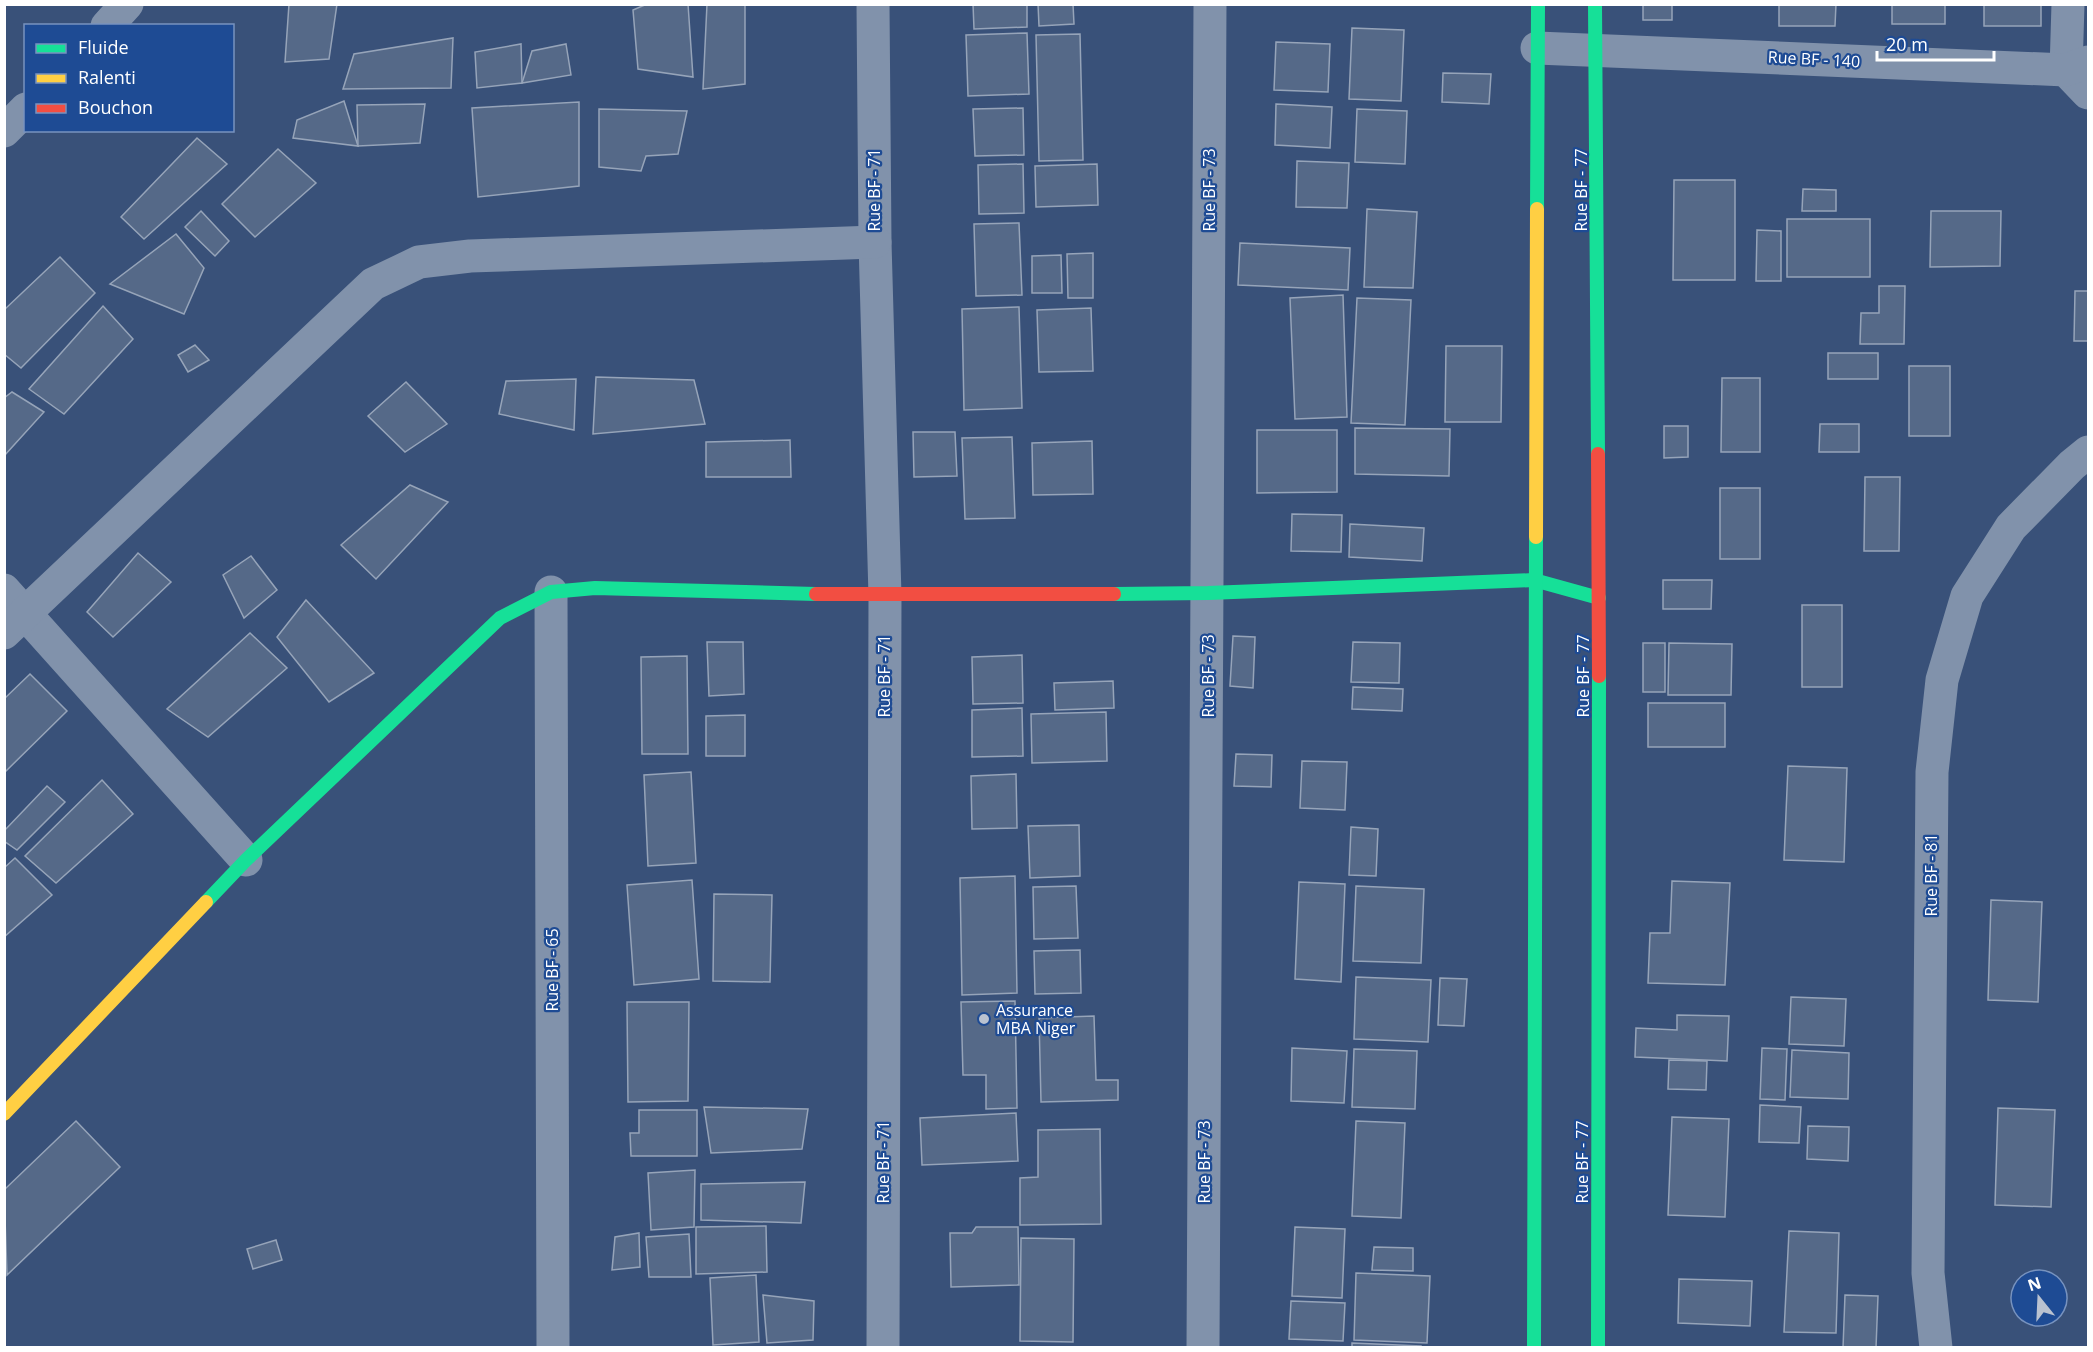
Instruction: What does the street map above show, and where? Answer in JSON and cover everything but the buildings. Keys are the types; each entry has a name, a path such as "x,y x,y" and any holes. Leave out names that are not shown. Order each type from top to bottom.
{"main road":[{"path":"1534,1347 1534,580 1538,4"},
{"name":"Rue BF - 77","path":"1595,4 1599,598 1598,1347"},
{"path":"4,1114 246,860 500,618 551,592 595,588 885,596 1208,593 1534,580 1599,598"}],"street":[{"path":"109,24 127,4"},
{"name":"Rue BF - 71","path":"873,4 875,243 885,596 883,1347"},
{"name":"Rue BF - 73","path":"1203,1347 1210,4"},
{"path":"2068,4 2081,75"},
{"name":"Rue BF - 140","path":"1538,48 1596,49 2081,75"},
{"path":"4,131 24,111"},
{"path":"246,860 12,612 373,284 419,262 470,256 875,243"},
{"name":"Rue BF - 81","path":"1936,1347 1928,1273 1932,772 1942,680 1967,596 2011,527 2072,465 2088,452"},
{"name":"Rue BF - 65","path":"551,592 553,1347"}],"traffic: fast":[{"path":"1537,209 1538,4"},
{"path":"1595,4 1598,454"},
{"path":"1534,1348 1536,537"},
{"path":"1114,594 1208,593 1534,580 1599,598"},
{"path":"206,902 246,860 500,618 551,592 595,588 816,594"},
{"path":"1598,1348 1599,676"}],"traffic: slow":[{"path":"1536,537 1537,209"},
{"path":"4,1114 206,902"}],"traffic: jam":[{"path":"1598,454 1599,676"},
{"path":"816,594 1114,594"}],"place":[{"name":"Assurance MBA Niger","path":"984,1019"}]}
